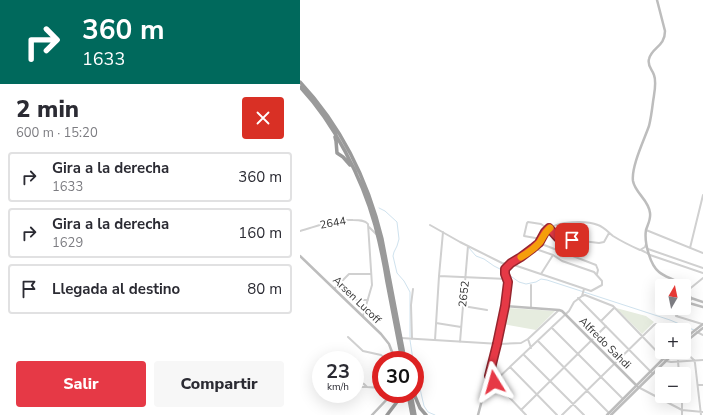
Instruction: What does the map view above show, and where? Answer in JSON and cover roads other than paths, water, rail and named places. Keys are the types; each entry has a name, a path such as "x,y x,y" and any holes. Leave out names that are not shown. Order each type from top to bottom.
{"highway":[{"path":"300,82 321,107 336,129 348,149 364,182 382,239 403,351"},
{"path":"300,87 313,102 332,129 355,171 366,199 378,235 400,351"},
{"path":"332,129 336,141 337,153 343,157 355,171"},
{"path":"387,415 396,403"},
{"path":"410,403 412,415"},
{"path":"413,403 415,415"},
{"path":"418,403 426,415"}],"street":[{"path":"657,0 665,36 663,42 648,59 648,64 655,75 653,98 649,125 635,165 633,178 636,187 650,210 650,218 646,230 646,244 650,255 656,270 673,279"},
{"path":"690,248 703,195"},
{"name":"2644","path":"300,231 339,220 362,220 369,226"},
{"path":"478,415 497,344 505,306 508,282 505,269 509,264 539,243 549,229 570,221 598,225 623,242 650,255 703,273"},
{"path":"541,239 524,236 528,222 541,224 549,229 577,258"},
{"path":"430,225 468,246 502,262 591,291 602,285 602,281 594,272 562,261 553,255 533,248"},
{"path":"369,226 378,235"},
{"path":"363,316 372,285 369,226"},
{"path":"646,230 703,253"},
{"path":"435,340 443,232"},
{"path":"558,238 599,243 604,242 609,233"},
{"path":"539,243 596,265 598,270 596,274"},
{"path":"640,250 645,247 646,244"},
{"name":"2652","path":"460,342 468,246"},
{"path":"648,249 703,268"},
{"path":"541,274 553,255"},
{"name":"Arsen Lucoff","path":"300,256 381,334 392,351"},
{"path":"334,289 349,274 372,274"},
{"path":"439,276 507,279"},
{"path":"691,288 703,278"},
{"path":"338,284 356,300 368,300"},
{"path":"530,308 531,285"},
{"path":"412,339 411,305 413,289"},
{"path":"582,296 584,289"},
{"path":"494,382 552,328 569,311 574,302 582,296 610,304 665,360 671,362 703,360"},
{"path":"578,298 651,373"},
{"path":"691,298 702,302"},
{"path":"691,304 703,307"},
{"path":"463,306 487,310"},
{"path":"505,306 560,311"},
{"path":"601,321 614,308"},
{"path":"401,338 497,344 521,343 528,339 560,311"},
{"name":"Alfredo Sahdi","path":"560,311 566,314 638,387"},
{"path":"677,315 676,316 703,324"},
{"path":"436,323 461,327"},
{"path":"691,333 703,324"},
{"path":"562,415 655,325"},
{"path":"521,410 606,326"},
{"path":"552,328 623,399"},
{"path":"691,337 703,328"},
{"path":"697,332 703,335"},
{"path":"348,337 363,351 372,353"},
{"path":"528,339 531,348"},
{"path":"538,341 609,414"},
{"path":"524,355 584,415"},
{"path":"691,357 695,363 702,412 701,415"},
{"path":"609,414 665,360"},
{"path":"678,361 678,367"},
{"path":"510,367 557,415"},
{"path":"489,376 526,415"},
{"path":"364,384 367,387"},
{"path":"698,385 703,385"},
{"path":"364,387 372,387"},
{"path":"609,414 623,399 638,387"},
{"path":"638,387 682,410 702,412"},
{"path":"373,415 383,403"},
{"path":"682,403 682,415"}],"waterway":[{"path":"379,208 385,211 397,222 399,239 393,256 397,273 404,281 410,292 410,337"},
{"path":"469,248 476,256 484,259 519,282 526,284 536,282 541,279 547,280 670,320 694,330"},
{"path":"410,340 412,351"},
{"path":"423,403 428,412 435,415"}]}
